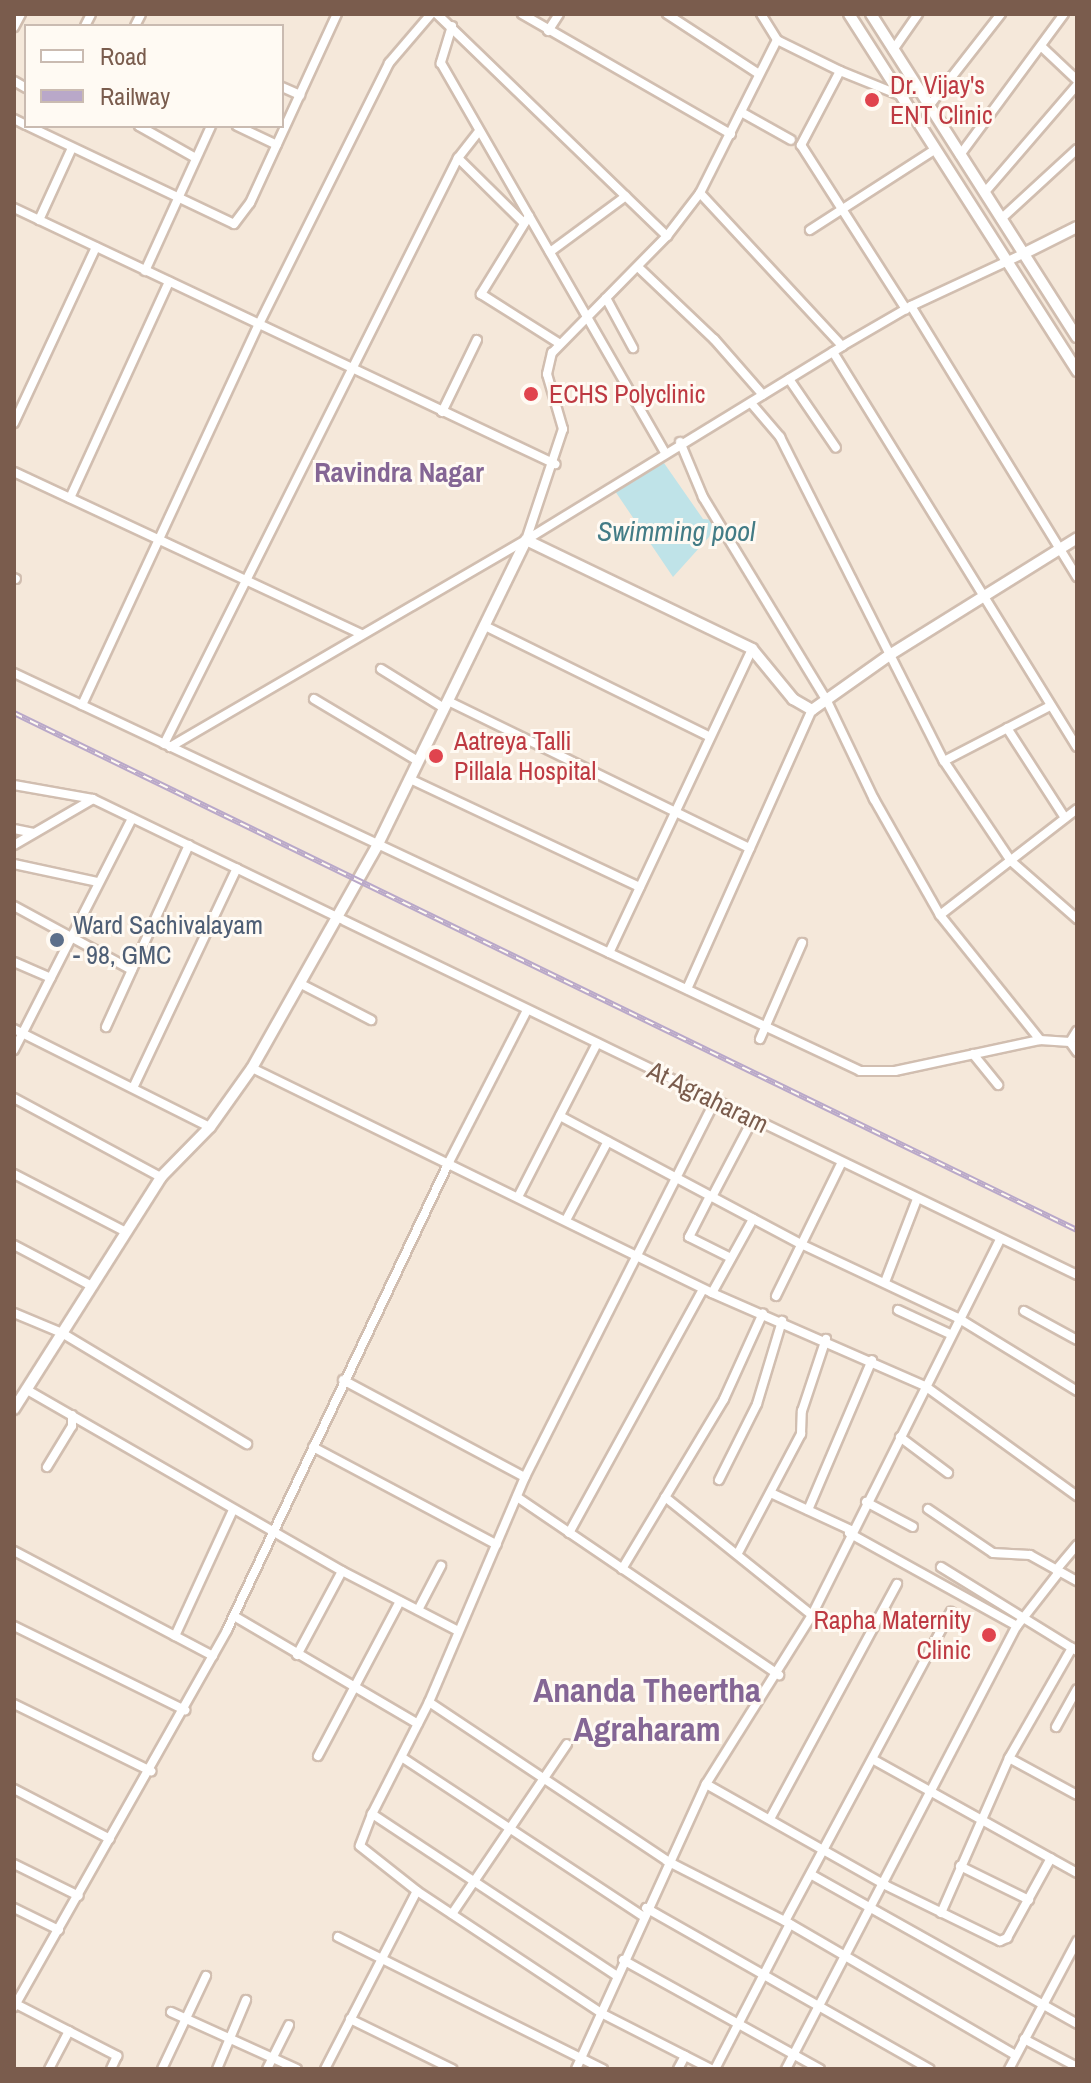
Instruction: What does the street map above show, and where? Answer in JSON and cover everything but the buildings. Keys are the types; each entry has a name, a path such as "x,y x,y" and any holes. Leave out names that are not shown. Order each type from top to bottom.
{"street":[{"path":"14,27 21,14"},
{"path":"31,128 223,222 239,222 337,14"},
{"path":"82,705 162,540 259,324 389,63 434,14 452,26 667,236"},
{"path":"522,14 731,134"},
{"path":"548,31 559,14"},
{"path":"667,14 759,74"},
{"path":"761,14 777,40 840,71 902,96 918,89"},
{"path":"849,14 1077,371"},
{"path":"871,14 1077,337"},
{"path":"893,50 918,14"},
{"path":"929,106 1001,14"},
{"path":"960,155 1043,48 1064,14"},
{"path":"452,26 441,63 526,220 550,252 664,451"},
{"path":"14,1409 29,1391 90,1285 161,1177 210,1127 252,1068 339,917 487,627 526,540 555,464 563,429 547,374 560,344 667,236 700,193 777,40"},
{"path":"985,192 1077,82 1043,48"},
{"path":"840,71 801,145 909,308 1077,577"},
{"path":"284,88 300,95"},
{"path":"741,112 791,140"},
{"path":"143,128 194,157"},
{"path":"145,271 194,157 210,128"},
{"path":"241,128 277,145"},
{"path":"167,745 242,580 458,158 478,132"},
{"path":"39,220 72,148"},
{"path":"1001,219 1077,149"},
{"path":"810,230 934,150"},
{"path":"458,158 526,220"},
{"path":"700,193 842,346"},
{"path":"550,252 626,196"},
{"path":"15,210 555,464"},
{"path":"526,220 481,294 560,344"},
{"path":"167,745 526,540 664,451 751,403 842,346 909,308 1076,228"},
{"path":"14,423 96,247"},
{"path":"638,267 714,339 763,395"},
{"path":"70,498 169,282"},
{"path":"606,298 633,348"},
{"path":"442,412 477,340"},
{"path":"833,352 981,597 1077,747"},
{"path":"789,379 836,448"},
{"path":"751,403 780,437 944,761 1011,861 1077,919"},
{"path":"680,442 703,497 827,701 874,799 940,915 1040,1040"},
{"path":"14,472 362,634"},
{"path":"687,989 812,710 891,654 1077,538"},
{"path":"526,540 752,649 793,699 812,710"},
{"path":"487,627 709,736"},
{"path":"609,953 674,809 752,649"},
{"path":"381,669 446,704 674,809 750,848"},
{"path":"14,673 377,846 873,1074 1040,1040 1070,1042"},
{"path":"314,699 418,761"},
{"path":"944,761 1050,706"},
{"path":"1007,728 1065,818"},
{"path":"410,779 640,887"},
{"name":"At Agraharam","path":"14,785 93,799 1077,1275"},
{"path":"14,845 93,799"},
{"path":"940,915 1077,809"},
{"path":"14,1050 18,1031 72,939 97,882 132,818"},
{"path":"14,829 34,833"},
{"path":"106,1027 189,845"},
{"path":"14,864 97,882"},
{"path":"133,1088 237,868"},
{"path":"14,906 132,970"},
{"path":"760,1039 802,943"},
{"path":"14,962 51,978"},
{"path":"301,984 371,1020"},
{"path":"111,2069 117,2056 15,2006 151,1771 234,1616 276,1533 343,1380 527,1010"},
{"path":"18,1031 210,1127"},
{"path":"1070,1042 1077,1031"},
{"path":"1070,1042 1077,1052"},
{"path":"518,1197 597,1043"},
{"path":"973,1054 998,1085"},
{"path":"252,1068 703,1289 826,1339 925,1386 1077,1496"},
{"path":"14,1098 161,1177"},
{"path":"715,1101 525,1477 429,1702 372,1814 360,1846 416,1893 601,2013 713,2069 951,1612"},
{"path":"560,1116 803,1245 958,1318 1077,1391"},
{"path":"731,1258 689,1237 753,1119"},
{"path":"566,1220 608,1141"},
{"path":"776,1296 842,1162"},
{"path":"14,1174 124,1231"},
{"path":"885,1282 917,1199"},
{"path":"712,1293 753,1219"},
{"path":"576,2069 667,1861 706,1784 779,1675 812,1615 850,1531 1000,1239"},
{"path":"14,1245 90,1285"},
{"path":"569,1533 703,1289"},
{"path":"898,1310 950,1334"},
{"path":"1024,1311 1077,1340"},
{"path":"14,1313 62,1333 247,1444"},
{"path":"622,1569 724,1399 763,1313"},
{"path":"719,1480 753,1414 782,1321"},
{"path":"738,1553 773,1494 801,1434 802,1411 826,1339"},
{"path":"808,1510 872,1360"},
{"path":"343,1380 525,1477"},
{"path":"29,1391 342,1571 458,1631"},
{"path":"47,1467 72,1426 72,1415"},
{"path":"900,1437 948,1473"},
{"path":"313,1447 497,1545"},
{"path":"773,1494 850,1531 1017,1626"},
{"path":"517,1497 779,1675"},
{"path":"665,1497 812,1615"},
{"path":"866,1502 913,1527"},
{"path":"928,1509 993,1553 1030,1555 1077,1581"},
{"path":"175,1636 233,1510"},
{"path":"786,2069 874,1907 1017,1626 1077,1545"},
{"path":"14,1551 213,1656"},
{"path":"418,1610 441,1566"},
{"path":"941,1567 1075,1649 1009,1758 941,1913"},
{"path":"297,1655 342,1571"},
{"path":"771,1817 897,1584"},
{"path":"318,1756 400,1601"},
{"path":"234,1616 418,1724"},
{"path":"14,1626 185,1710"},
{"path":"1056,1727 1077,1689"},
{"path":"429,1702 667,1861 788,1923 1015,2055"},
{"path":"14,1704 151,1771"},
{"path":"452,1914 567,1744"},
{"path":"403,1758 644,1912 764,1975 929,2069"},
{"path":"1009,1758 1077,1795"},
{"path":"874,1760 1077,1873"},
{"path":"706,1784 771,1817 885,1885 1004,1941 1051,1858"},
{"path":"14,1789 110,1839"},
{"path":"372,1814 617,1976"},
{"path":"14,1864 79,1896"},
{"path":"960,1866 1029,1900"},
{"path":"812,1875 874,1907 1077,2024"},
{"path":"325,2069 416,1893"},
{"path":"14,1908 59,1930"},
{"path":"338,1937 603,2069"},
{"path":"1009,2069 1077,1941"},
{"path":"1066,1958 1077,1965"},
{"path":"623,1960 820,2069"},
{"path":"162,2069 206,1976"},
{"path":"217,2069 232,2040 246,2000"},
{"path":"171,2012 297,2069"},
{"path":"350,2019 452,2069"},
{"path":"267,2069 289,2025"},
{"path":"49,2069 69,2031"},
{"path":"1024,2039 1077,2067"},
{"path":"678,2069 685,2056"}],"shaded area":[{"path":"14,14 1077,14 1077,2069 14,2069"}],"water":[{"name":"Swimming pool","path":"664,463 703,519 716,520 709,537 673,577 615,491"}],"railway":[{"path":"14,713 1077,1230"}],"place":[{"name":"Dr. Vijay's ENT Clinic","path":"872,100"},
{"name":"ECHS Polyclinic","path":"531,394"},
{"name":"Aatreya Talli Pillala Hospital","path":"436,756"},
{"name":"Ward Sachivalayam - 98, GMC","path":"57,940"},
{"name":"Rapha Maternity Clinic","path":"989,1635"}],"district":[{"name":"Ravindra Nagar","path":"399,472"},
{"name":"Ananda Theertha Agraharam","path":"647,1710"}]}
